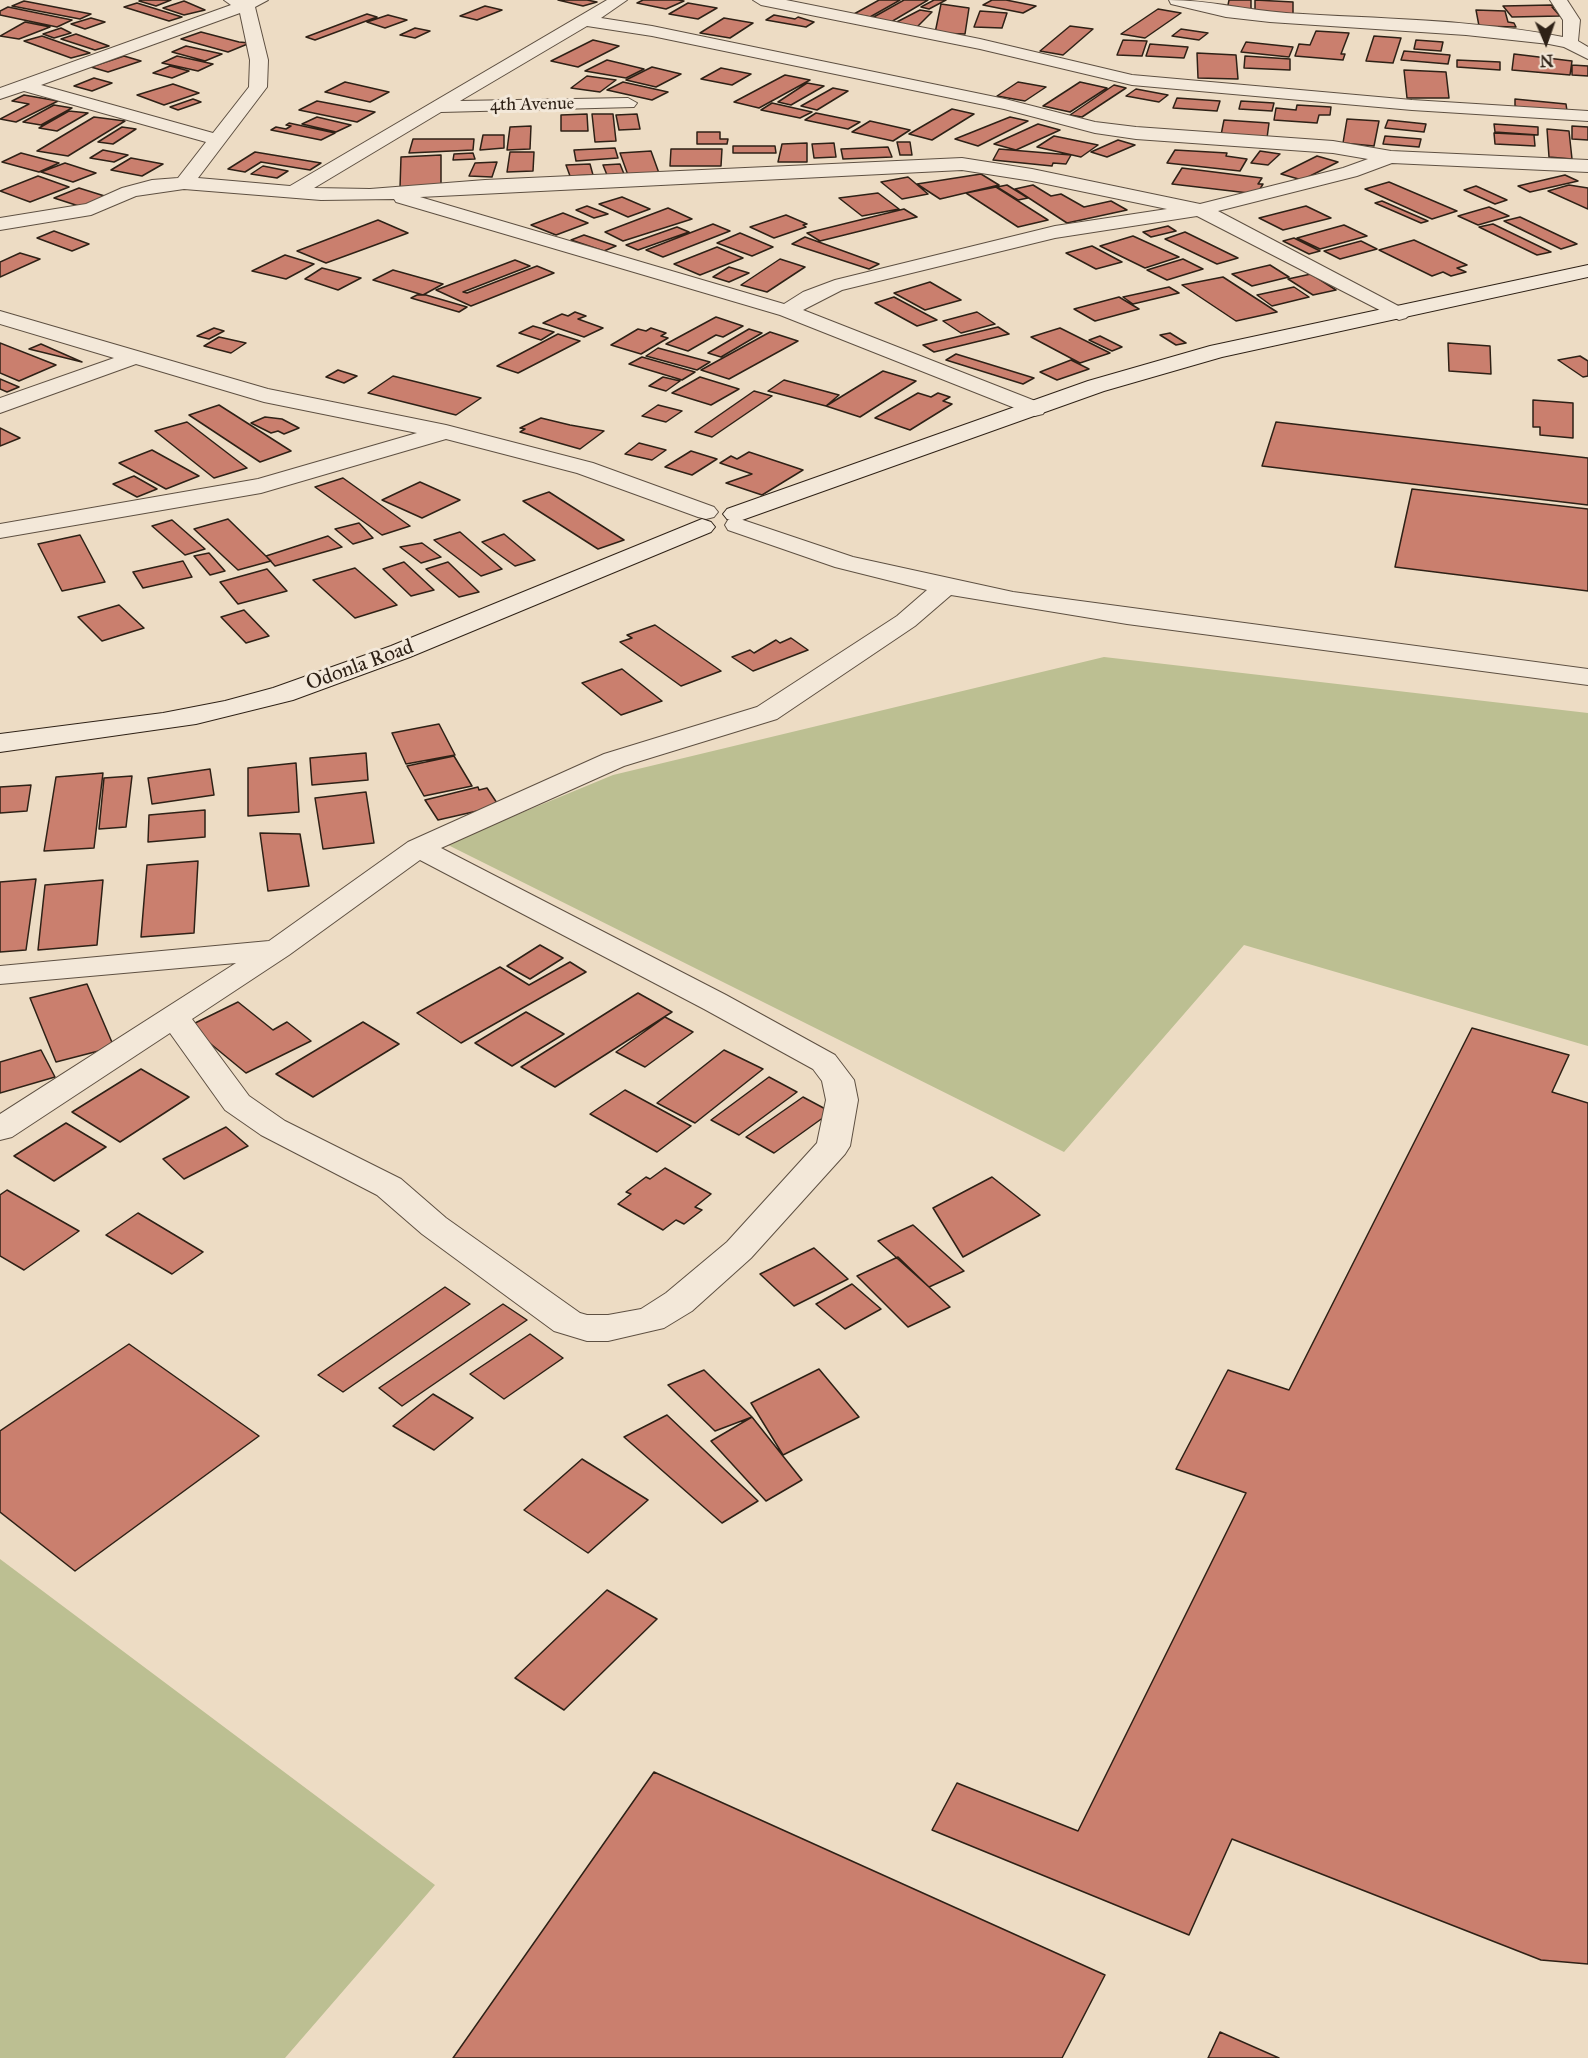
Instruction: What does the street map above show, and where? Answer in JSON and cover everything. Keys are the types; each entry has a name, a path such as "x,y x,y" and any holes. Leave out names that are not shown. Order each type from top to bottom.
{"street":[{"path":"296,190 581,20 619,0"},
{"path":"761,0 980,44 1132,80 1412,105 1588,116"},
{"path":"1177,0 1227,12 1367,16 1569,44 1588,54"},
{"path":"1558,0 1573,17 1574,30 1569,44"},
{"path":"0,94 246,1 259,60 258,87 215,139 184,183"},
{"path":"581,20 652,31 942,93 1005,104 1095,127 1136,133 1333,147 1391,157 1588,166"},
{"path":"24,86 215,139"},
{"name":"4th Avenue","path":"436,107 628,103"},
{"path":"787,311 810,296 836,286 1055,232 1200,210 1350,172 1391,157"},
{"path":"0,224 91,209 129,192 152,186 184,183 296,190 321,194 391,194 455,188 962,164 1032,175 1200,210 1399,314"},
{"path":"391,194 787,311 1035,409"},
{"path":"737,520 1096,386 1218,351 1399,314 1588,271"},
{"path":"0,317 264,395 446,432 585,468 704,520 721,511 770,539 853,564 946,586 1079,610 1588,677"},
{"path":"0,405 136,357"},
{"path":"0,531 261,486 446,432"},
{"name":"Odonla Road","path":"0,743 204,713 267,699 403,651 570,584 704,520"},
{"path":"0,1129 278,949 418,848 614,760 767,713 906,621 946,586"},
{"path":"174,1017 237,1103 273,1128 389,1187 434,1226 567,1322 587,1328 608,1328 651,1318 679,1302 739,1250 833,1146 842,1100 838,1080 824,1062 725,1007 418,848"},
{"path":"0,975 278,949"}],"green space":[{"path":"1104,657 1588,713 1588,1046 1244,945 1064,1152 446,844 613,775"},
{"path":"0,1559 435,1885 285,2058 0,2058"}],"building":[{"path":"171,0 156,6 139,1"},
{"path":"558,0 587,0 597,2 583,6"},
{"path":"643,0 684,1 666,9 637,3"},
{"path":"879,0 900,0 870,17 854,14"},
{"path":"904,0 928,0 891,22 872,18"},
{"path":"934,0 946,0 929,9 921,7"},
{"path":"992,0 1006,0 1036,6 1023,13 983,5"},
{"path":"1229,0 1251,0 1251,11 1227,10"},
{"path":"1255,0 1293,2 1293,14 1255,12"},
{"path":"24,1 91,14 80,19 12,6"},
{"path":"184,1 205,10 184,15 163,8"},
{"path":"137,3 182,17 169,21 124,7"},
{"path":"688,3 717,8 698,19 669,14"},
{"path":"941,4 969,8 965,34 935,33"},
{"path":"1551,5 1562,7 1552,7 1560,16 1512,17 1503,6"},
{"path":"485,6 502,10 477,20 460,16"},
{"path":"8,7 72,20 57,27 0,15 0,11"},
{"path":"1158,9 1181,13 1145,38 1121,34"},
{"path":"920,10 932,12 914,30 891,25"},
{"path":"1476,10 1505,11 1508,22 1514,23 1516,27 1479,26"},
{"path":"980,11 1007,13 1002,28 974,27"},
{"path":"367,14 377,17 315,40 306,37"},
{"path":"388,15 407,20 385,28 367,22"},
{"path":"774,15 795,19 798,17 814,22 806,27 766,20"},
{"path":"91,18 105,22 85,29 71,24"},
{"path":"724,18 753,23 730,38 700,33"},
{"path":"25,22 50,27 19,39 0,36"},
{"path":"1070,26 1093,29 1063,55 1040,51"},
{"path":"61,28 71,33 54,38 43,34"},
{"path":"415,28 430,31 415,38 400,35"},
{"path":"1181,29 1208,33 1199,40 1172,36"},
{"path":"1316,31 1349,33 1341,54 1345,54 1343,60 1295,56 1299,44 1310,45"},
{"path":"201,32 250,43 228,52 181,39"},
{"path":"76,34 109,46 95,50 61,39"},
{"path":"42,36 90,53 71,58 24,41"},
{"path":"1374,36 1401,38 1393,63 1366,61"},
{"path":"593,40 619,46 578,67 551,61"},
{"path":"1123,40 1147,41 1142,56 1117,55"},
{"path":"1416,40 1443,42 1441,51 1414,49"},
{"path":"1246,42 1293,47 1289,57 1241,52"},
{"path":"1150,44 1188,47 1184,58 1146,56"},
{"path":"186,46 222,54 205,61 172,52"},
{"path":"1404,51 1450,55 1448,64 1401,60"},
{"path":"1197,53 1236,55 1238,79 1198,78"},
{"path":"1514,54 1572,61 1570,75 1512,70"},
{"path":"124,56 141,61 108,72 91,67"},
{"path":"177,56 213,64 198,71 162,63"},
{"path":"1245,56 1290,59 1290,70 1244,68"},
{"path":"607,60 644,69 626,78 585,71"},
{"path":"1457,60 1500,62 1500,70 1457,67"},
{"path":"1572,65 1588,66 1588,76 1572,75"},
{"path":"170,66 189,71 172,78 153,73"},
{"path":"652,67 681,74 656,87 626,80"},
{"path":"721,68 751,74 732,85 701,79"},
{"path":"1404,70 1446,72 1449,98 1407,98"},
{"path":"785,75 810,80 759,108 734,102"},
{"path":"587,76 616,80 600,92 571,88"},
{"path":"94,78 112,83 92,91 74,86"},
{"path":"345,82 389,92 370,102 325,92"},
{"path":"623,82 668,92 652,100 607,90"},
{"path":"1018,82 1046,87 1025,101 997,96"},
{"path":"1080,82 1107,88 1070,112 1043,106"},
{"path":"807,83 824,86 791,105 778,102"},
{"path":"173,84 199,93 164,105 137,95"},
{"path":"1114,85 1126,88 1082,117 1070,115"},
{"path":"833,88 848,91 817,110 801,106"},
{"path":"1136,89 1168,95 1159,102 1126,96"},
{"path":"24,95 58,101 16,122 0,119 29,104 12,101"},
{"path":"1177,98 1220,101 1217,111 1173,108"},
{"path":"193,99 201,102 178,110 170,107"},
{"path":"1515,99 1566,104 1567,111 1522,108 1515,106"},
{"path":"317,101 375,112 357,122 299,110"},
{"path":"1241,101 1274,103 1272,111 1239,109"},
{"path":"772,103 812,112 800,118 761,110"},
{"path":"54,105 72,108 41,125 23,122"},
{"path":"1297,105 1331,107 1330,115 1319,115 1317,123 1274,120 1276,108 1296,110"},
{"path":"952,109 974,114 932,140 909,134"},
{"path":"69,111 88,113 57,131 39,128"},
{"path":"816,113 860,122 848,129 805,120"},
{"path":"587,114 588,131 561,131 561,115"},
{"path":"592,114 613,114 616,141 595,142"},
{"path":"637,114 640,129 619,130 616,115"},
{"path":"94,117 125,121 68,156 37,151"},
{"path":"317,117 351,125 336,132 302,124"},
{"path":"1010,117 1028,121 978,146 955,139"},
{"path":"1347,119 1379,121 1374,146 1343,143"},
{"path":"1224,120 1269,123 1267,138 1221,135"},
{"path":"1388,120 1426,124 1424,132 1385,128"},
{"path":"870,121 910,130 893,141 852,132"},
{"path":"289,123 335,133 321,140 271,130 276,127 286,129 291,126 286,125"},
{"path":"1038,124 1060,130 1016,150 994,144"},
{"path":"1494,124 1538,127 1538,135 1495,132"},
{"path":"531,126 530,149 507,150 510,127"},
{"path":"1572,126 1588,127 1588,140 1572,139"},
{"path":"122,127 136,129 113,144 98,142"},
{"path":"1547,129 1569,131 1572,159 1549,157"},
{"path":"697,132 720,132 720,139 728,139 727,144 697,144"},
{"path":"1494,133 1534,135 1535,146 1495,144"},
{"path":"483,135 504,135 504,148 480,150"},
{"path":"1054,136 1098,145 1081,157 1037,147"},
{"path":"1385,136 1421,139 1419,147 1383,144"},
{"path":"413,139 474,139 473,150 409,153"},
{"path":"1118,140 1135,145 1107,157 1091,152"},
{"path":"897,142 910,142 912,155 900,155"},
{"path":"807,143 807,162 778,162 782,144"},
{"path":"834,143 836,157 814,158 812,144"},
{"path":"733,146 775,146 776,153 733,153"},
{"path":"888,147 892,157 843,159 841,149"},
{"path":"615,148 618,158 576,161 574,150"},
{"path":"671,149 722,149 721,166 670,166"},
{"path":"999,149 1071,155 1066,164 1053,163 1052,166 993,160"},
{"path":"103,150 128,155 114,162 90,158"},
{"path":"1175,150 1227,153 1226,156 1247,159 1240,171 1167,163"},
{"path":"651,151 660,176 629,178 620,153"},
{"path":"1260,151 1280,154 1268,165 1251,163"},
{"path":"255,152 321,163 310,170 261,162 245,172 228,169"},
{"path":"510,152 534,152 533,171 507,172"},
{"path":"21,153 59,163 39,172 2,162"},
{"path":"473,153 475,159 453,160 454,154"},
{"path":"441,155 441,186 400,188 401,157"},
{"path":"1317,156 1338,162 1302,180 1281,174"},
{"path":"131,158 163,164 142,176 111,170"},
{"path":"497,162 492,177 469,176 475,163"},
{"path":"65,163 96,173 73,182 41,172"},
{"path":"590,164 593,175 570,176 566,165"},
{"path":"620,164 624,174 607,175 603,165"},
{"path":"263,166 288,171 277,178 251,174"},
{"path":"1182,168 1262,178 1258,184 1263,184 1257,194 1172,184"},
{"path":"981,174 999,185 940,199 917,184"},
{"path":"1565,175 1578,181 1530,192 1518,186"},
{"path":"38,176 69,187 30,202 0,191"},
{"path":"908,177 928,194 902,199 881,182"},
{"path":"1389,182 1457,211 1432,219 1365,189"},
{"path":"1007,185 1028,198 1018,200 997,187"},
{"path":"1033,185 1051,196 1061,194 1084,207 1111,201 1127,210 1067,223 1015,189"},
{"path":"1569,185 1588,188 1588,209 1548,191"},
{"path":"1476,186 1507,200 1495,204 1464,190"},
{"path":"996,187 1048,220 1018,227 966,193"},
{"path":"79,188 111,198 85,208 54,198"},
{"path":"878,193 899,209 862,216 839,198"},
{"path":"622,197 650,209 628,217 599,204"},
{"path":"1382,201 1428,221 1421,223 1375,203"},
{"path":"587,206 608,214 594,218 576,210"},
{"path":"1306,206 1331,218 1283,230 1259,218"},
{"path":"1489,207 1509,216 1478,225 1458,216"},
{"path":"668,208 692,219 623,241 605,232"},
{"path":"904,209 917,217 820,241 807,233"},
{"path":"563,213 588,223 556,235 531,225"},
{"path":"786,215 807,224 803,225 806,227 774,238 750,227"},
{"path":"1520,217 1577,244 1561,249 1504,221"},
{"path":"378,220 408,233 326,263 297,251"},
{"path":"713,224 730,231 663,257 646,250"},
{"path":"1493,224 1551,252 1537,255 1479,227"},
{"path":"1344,225 1367,236 1320,249 1297,238"},
{"path":"1168,226 1176,231 1151,237 1143,232"},
{"path":"677,227 689,232 638,250 626,245"},
{"path":"54,231 89,244 72,251 37,238"},
{"path":"1185,232 1238,258 1217,264 1165,239"},
{"path":"740,233 773,247 752,256 717,243"},
{"path":"584,235 616,246 604,251 571,240"},
{"path":"1133,236 1179,257 1145,268 1100,246"},
{"path":"805,237 879,264 869,269 792,244"},
{"path":"1294,238 1320,251 1309,254 1283,241"},
{"path":"1414,240 1467,265 1457,268 1466,272 1451,276 1443,272 1432,276 1379,250"},
{"path":"1361,241 1377,249 1340,259 1324,251"},
{"path":"1092,246 1122,262 1096,269 1066,253"},
{"path":"717,247 743,258 700,275 674,264"},
{"path":"20,253 40,259 0,277 0,262"},
{"path":"285,255 314,264 286,279 252,271"},
{"path":"780,259 805,267 767,292 741,285"},
{"path":"1183,259 1203,269 1167,280 1147,270"},
{"path":"515,260 530,266 463,292 467,293 537,266 554,273 471,306 436,290"},
{"path":"1270,265 1289,277 1252,286 1232,274"},
{"path":"729,267 749,273 729,282 713,277"},
{"path":"322,268 361,278 338,290 305,279"},
{"path":"393,270 443,284 423,295 373,280"},
{"path":"1311,274 1336,290 1313,295 1288,279"},
{"path":"1223,277 1277,312 1236,321 1182,285"},
{"path":"930,282 961,300 925,310 894,293"},
{"path":"1169,287 1179,293 1133,304 1123,297"},
{"path":"1294,287 1309,297 1272,306 1257,295"},
{"path":"426,295 467,307 459,312 411,298"},
{"path":"894,297 937,320 917,326 875,303"},
{"path":"1119,297 1139,309 1095,321 1074,309"},
{"path":"575,312 586,316 578,319 603,328 584,337 543,323 562,314 568,316"},
{"path":"977,312 995,324 961,333 943,321"},
{"path":"716,317 743,326 723,337 716,335 688,351 666,344"},
{"path":"533,326 554,332 541,340 519,333"},
{"path":"998,327 1009,334 934,352 923,345"},
{"path":"214,328 224,331 209,339 197,336"},
{"path":"651,328 666,333 661,336 668,338 641,354 611,345 638,329 646,331"},
{"path":"1060,328 1110,353 1080,363 1031,337"},
{"path":"749,329 762,333 721,357 708,353"},
{"path":"770,332 798,341 729,379 701,370"},
{"path":"1170,333 1186,343 1176,345 1160,335"},
{"path":"558,334 580,341 518,373 497,366"},
{"path":"1100,336 1122,347 1112,351 1089,340"},
{"path":"219,337 246,343 231,353 204,346"},
{"path":"0,343 56,365 19,381 0,373"},
{"path":"1448,343 1490,346 1491,374 1449,371"},
{"path":"41,344 82,362 29,349"},
{"path":"658,348 710,362 697,370 646,356"},
{"path":"956,354 1034,378 1023,384 946,360"},
{"path":"1580,356 1588,361 1588,376 1583,377 1558,360"},
{"path":"642,357 695,372 682,380 629,364"},
{"path":"1071,360 1089,369 1057,380 1040,372"},
{"path":"338,370 357,376 344,383 326,377"},
{"path":"883,371 916,381 860,417 826,406"},
{"path":"393,376 481,398 456,415 368,393"},
{"path":"663,377 680,381 666,391 649,386"},
{"path":"700,377 739,389 711,405 672,393"},
{"path":"0,379 19,387 7,392 0,389"},
{"path":"784,380 839,395 826,406 768,391"},
{"path":"754,391 772,396 712,437 695,432"},
{"path":"918,393 931,397 938,393 950,397 943,401 952,404 910,430 875,418"},
{"path":"1533,400 1573,403 1573,438 1540,435 1540,427 1533,427"},
{"path":"219,405 291,451 260,462 189,415"},
{"path":"658,405 682,411 666,422 642,416"},
{"path":"265,417 282,419 299,428 284,434 278,431 271,433 251,423"},
{"path":"541,418 604,431 580,449 520,432 525,429 520,428"},
{"path":"187,422 247,468 214,478 155,431"},
{"path":"1276,422 1588,458 1588,505 1262,466"},
{"path":"0,428 20,438 0,446"},
{"path":"639,443 666,450 652,460 625,454"},
{"path":"152,450 199,476 166,489 119,463"},
{"path":"691,451 717,459 692,475 665,467"},
{"path":"749,452 803,470 762,495 726,483 752,474 720,463 731,456 737,459"},
{"path":"134,476 157,489 137,497 113,484"},
{"path":"343,478 410,526 382,535 315,487"},
{"path":"420,482 460,500 422,518 382,500"},
{"path":"1412,489 1588,509 1588,591 1395,567"},
{"path":"549,492 624,540 598,549 523,501"},
{"path":"228,519 271,561 238,570 194,529"},
{"path":"172,520 205,549 185,555 152,526"},
{"path":"359,523 373,538 353,544 335,529"},
{"path":"460,532 502,569 481,576 434,540"},
{"path":"504,534 535,560 515,566 482,542"},
{"path":"80,535 105,582 62,591 38,544"},
{"path":"328,536 342,547 275,566 266,556"},
{"path":"422,543 441,557 421,563 400,547"},
{"path":"209,553 225,571 210,575 194,556"},
{"path":"183,561 192,577 143,588 133,572"},
{"path":"404,562 434,590 411,596 383,569"},
{"path":"448,562 479,592 459,597 426,569"},
{"path":"355,568 397,605 355,618 313,580"},
{"path":"267,569 287,591 238,604 220,582"},
{"path":"119,605 144,628 102,641 78,617"},
{"path":"244,610 269,636 246,643 221,617"},
{"path":"655,625 721,671 681,686 620,642 632,638 627,635"},
{"path":"791,638 808,650 753,671 732,657 750,650 754,653 776,640 780,643"},
{"path":"622,669 662,701 621,715 582,683"},
{"path":"439,724 455,755 406,764 392,733"},
{"path":"366,753 368,780 312,785 310,758"},
{"path":"454,756 472,786 424,796 407,766"},
{"path":"296,763 299,812 248,816 248,768"},
{"path":"210,769 214,795 152,804 148,778"},
{"path":"103,773 94,848 44,851 56,777"},
{"path":"132,776 126,827 99,829 104,778"},
{"path":"31,785 27,811 0,813 0,787"},
{"path":"478,787 479,790 487,788 499,806 438,820 425,800"},
{"path":"366,792 374,843 323,849 315,798"},
{"path":"205,810 205,837 148,842 149,815"},
{"path":"260,833 300,834 309,886 268,891"},
{"path":"198,861 194,933 141,937 147,865"},
{"path":"36,879 26,950 0,952 0,882"},
{"path":"103,880 97,945 38,950 45,885"},
{"path":"540,945 563,958 530,979 507,966"},
{"path":"570,962 586,972 461,1043 417,1013 500,967 529,985"},
{"path":"87,984 114,1047 56,1062 30,998"},
{"path":"638,993 672,1012 555,1087 521,1067"},
{"path":"238,1002 273,1030 287,1022 311,1041 246,1073 189,1026"},
{"path":"526,1012 564,1034 512,1066 475,1043"},
{"path":"665,1017 693,1032 645,1067 616,1052"},
{"path":"363,1022 399,1044 313,1097 276,1074"},
{"path":"1472,1028 1569,1055 1552,1092 1588,1103 1588,1964 1541,1960 1232,1839 1189,1935 932,1830 957,1783 1078,1831 1246,1493 1176,1469 1228,1370 1289,1390"},
{"path":"41,1050 55,1077 0,1093 0,1062"},
{"path":"724,1050 763,1069 695,1123 657,1103"},
{"path":"141,1069 189,1097 120,1142 72,1112"},
{"path":"769,1077 797,1092 739,1135 711,1120"},
{"path":"625,1090 691,1126 657,1152 590,1114"},
{"path":"803,1097 831,1112 774,1153 746,1137"},
{"path":"66,1123 106,1147 54,1181 14,1156"},
{"path":"226,1127 248,1146 184,1179 163,1159"},
{"path":"665,1168 711,1194 695,1207 702,1210 684,1224 676,1220 663,1230 618,1204 631,1194 626,1192 646,1177 650,1179"},
{"path":"992,1177 1040,1215 963,1257 933,1208"},
{"path":"7,1190 79,1231 24,1270 0,1256 0,1195"},
{"path":"138,1213 203,1252 172,1274 106,1235"},
{"path":"913,1225 964,1271 929,1287 878,1241"},
{"path":"814,1248 848,1279 794,1306 760,1274"},
{"path":"898,1257 950,1307 908,1327 857,1276"},
{"path":"852,1284 881,1309 845,1329 816,1304"},
{"path":"445,1287 470,1304 343,1392 318,1375"},
{"path":"503,1304 527,1320 402,1406 379,1388"},
{"path":"530,1334 563,1358 504,1399 470,1374"},
{"path":"129,1344 259,1436 75,1571 0,1512 0,1431"},
{"path":"819,1369 859,1417 783,1455 751,1403"},
{"path":"704,1370 752,1417 715,1431 668,1385"},
{"path":"433,1394 473,1418 434,1450 393,1426"},
{"path":"667,1415 758,1501 722,1523 624,1437"},
{"path":"752,1417 802,1480 766,1501 711,1441"},
{"path":"582,1459 648,1500 588,1553 524,1510"},
{"path":"607,1590 657,1619 564,1710 515,1678"},
{"path":"654,1772 1105,1975 1062,2058 453,2058"},
{"path":"1220,2032 1279,2058 1208,2058"}]}
